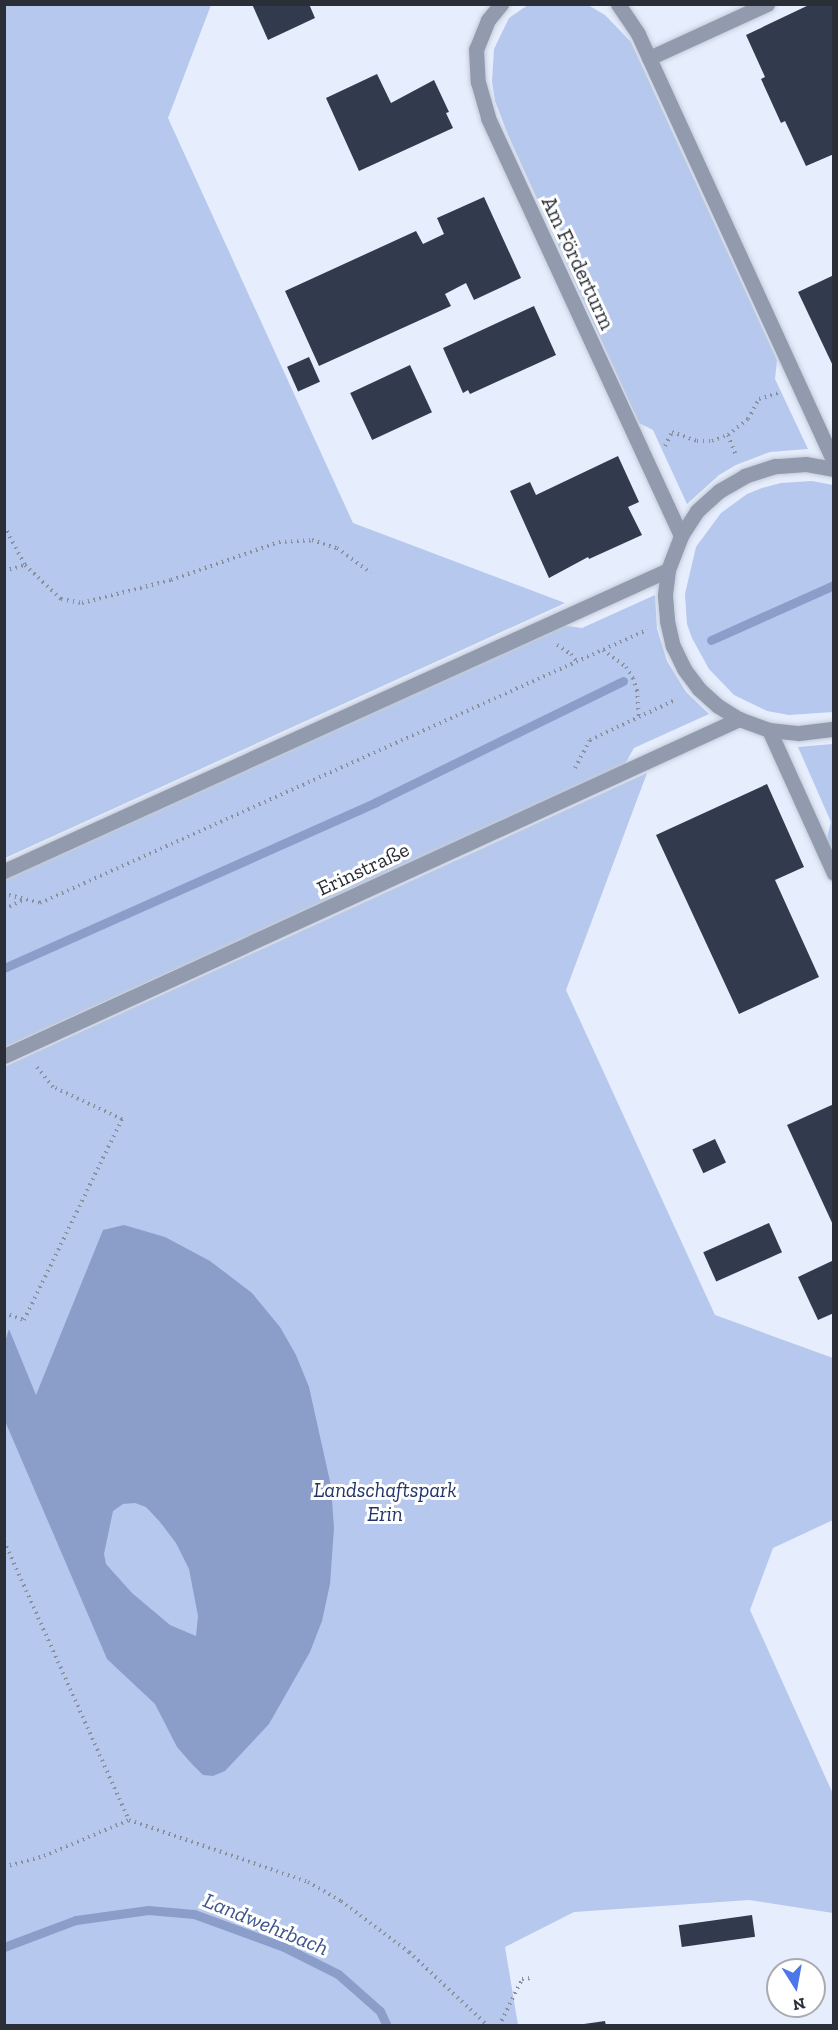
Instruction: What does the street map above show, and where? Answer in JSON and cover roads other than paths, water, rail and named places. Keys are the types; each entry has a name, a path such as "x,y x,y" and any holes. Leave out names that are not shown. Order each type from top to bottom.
{"street":[{"name":"Am Förderturm","path":"501,4 488,20 476,49 477,82 488,118 681,536"},
{"path":"618,4 638,34 834,462"},
{"path":"649,58 767,4"},
{"path":"834,469 806,464 775,466 745,476 712,498 698,511 681,536 668,570 665,596 667,621 681,661 699,689 718,706 739,719 769,730 799,734 834,729"},
{"path":"4,871 668,570"},
{"name":"Erinstraße","path":"4,1056 739,719"},
{"path":"769,730 834,873"}],"waterway":[{"path":"711,640 834,585"},
{"path":"4,968 376,802 623,681"},
{"name":"Landwehrbach","path":"4,1947 76,1920 148,1910 194,1914 284,1947 338,1974 380,2011 387,2026"}],"park label":[{"name":"Landschaftspark Erin","path":"385,1502"}]}
